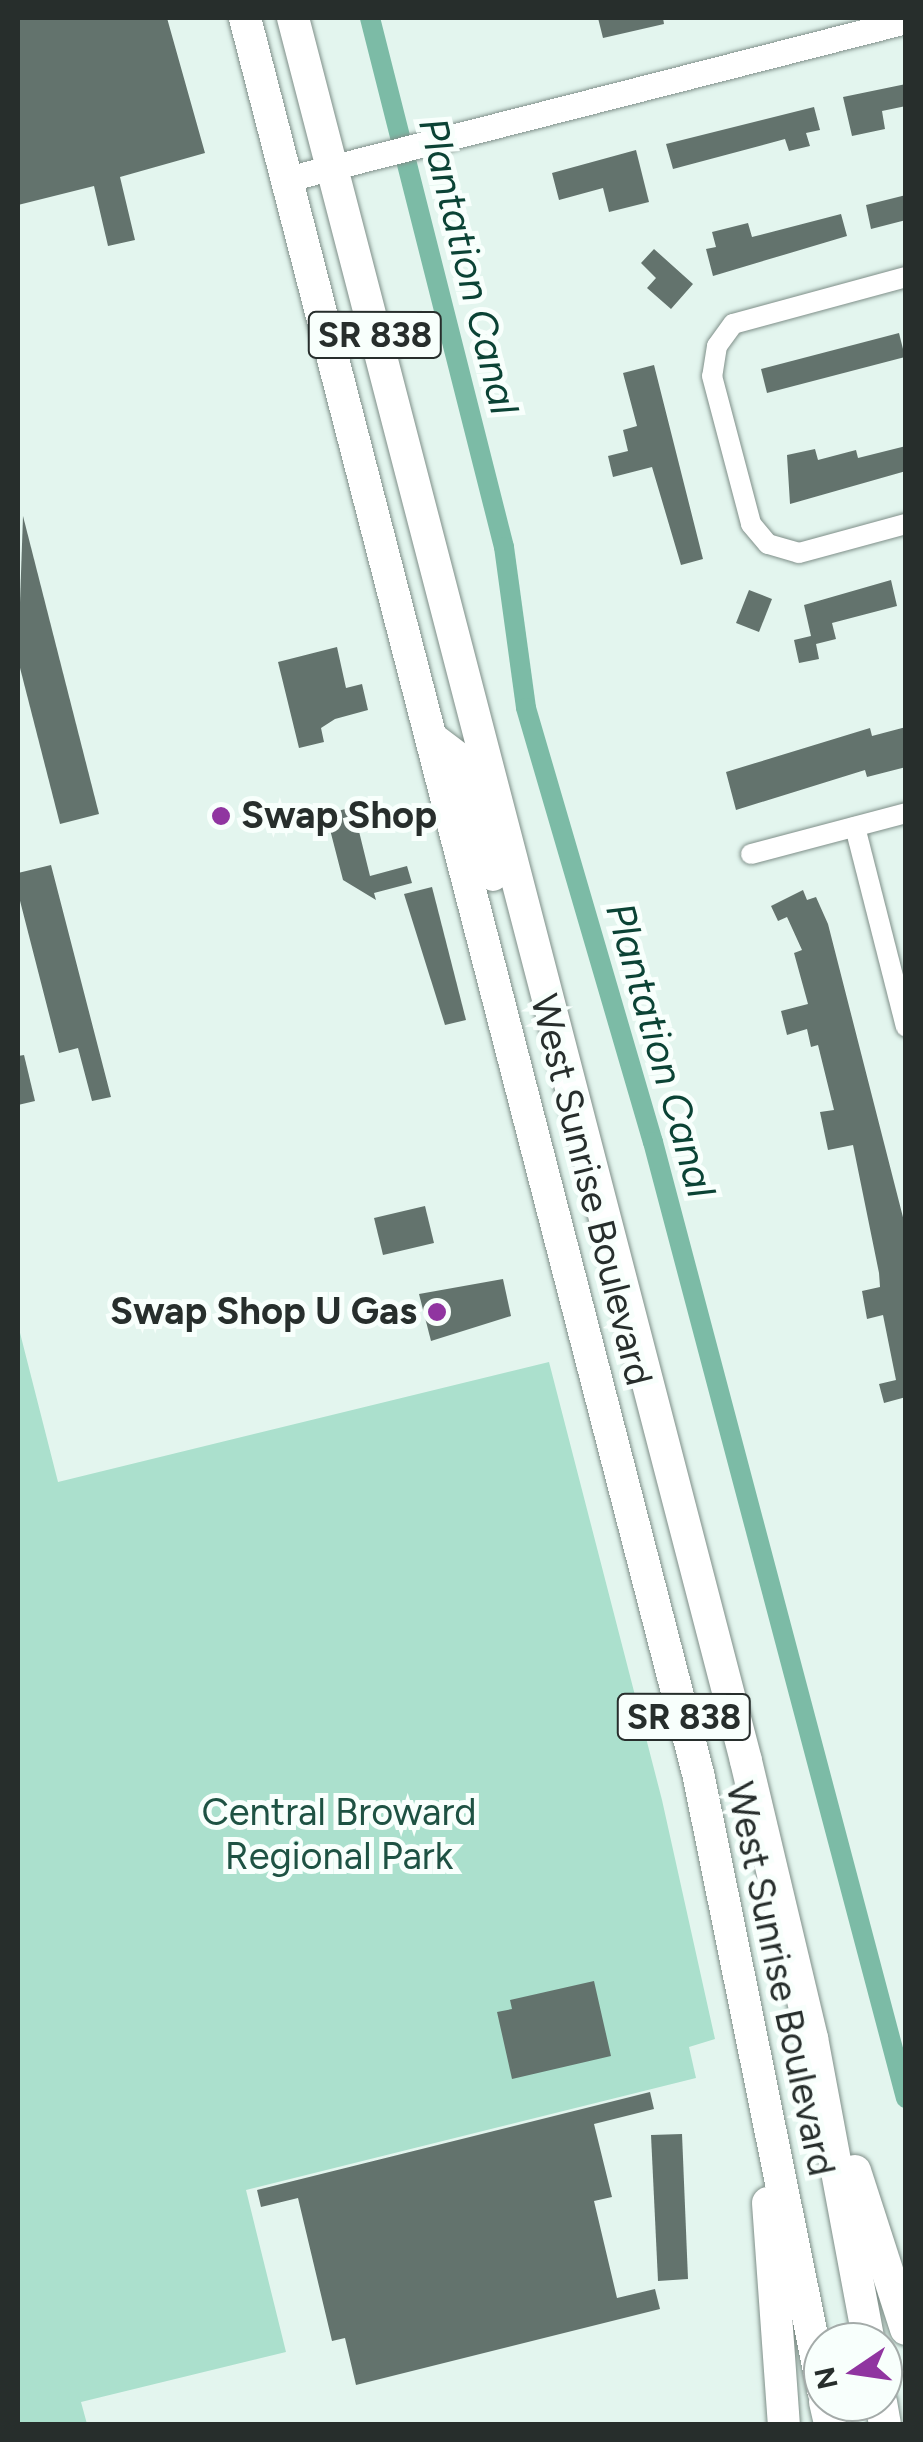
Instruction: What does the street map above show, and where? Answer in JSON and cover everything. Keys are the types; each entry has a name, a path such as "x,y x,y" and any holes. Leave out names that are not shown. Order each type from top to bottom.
{"main road":[{"name":"West Sunrise Boulevard","path":"245,18 693,1756 809,2322"},
{"name":"West Sunrise Boulevard","path":"293,18 564,1060 812,2038 865,2322"},
{"path":"433,739 462,762 542,1038 564,1060"},
{"path":"812,2038 906,2329"},
{"path":"761,2083 784,2424"}],"street":[{"path":"286,179 906,21"},
{"path":"906,277 733,324 717,346 717,394 752,524 768,544 799,552 906,524"},
{"path":"751,854 906,814"},
{"path":"855,826 906,1027"}],"green space":[{"name":"Central Broward Regional Park","path":"18,1325 58,1482 549,1362 662,1800 715,2039 689,2047 696,2078 246,2190 286,2352 81,2402 87,2424 18,2424"}],"building":[{"path":"18,18 167,18 205,153 120,177 135,240 108,246 94,186 18,205"},
{"path":"598,18 663,18 664,24 603,38"},
{"path":"906,84 906,106 882,111 885,129 852,136 843,97"},
{"path":"814,107 820,130 806,133 810,146 789,151 785,139 673,169 666,144"},
{"path":"636,150 649,202 609,212 603,188 559,200 552,173"},
{"path":"906,195 906,220 871,229 866,205"},
{"path":"841,214 847,236 713,276 706,249 716,247 712,232 748,223 752,237"},
{"path":"654,249 693,284 671,309 647,288 656,278 641,263"},
{"path":"899,333 905,357 767,393 761,369"},
{"path":"654,365 703,559 681,565 652,467 613,477 608,456 628,451 623,430 637,426 623,373"},
{"path":"906,446 906,471 790,504 787,455 815,449 818,460 856,450 858,458"},
{"path":"23,516 99,814 60,824 18,660"},
{"path":"891,580 897,606 832,623 836,639 816,644 819,659 799,663 794,640 811,636 804,605"},
{"path":"749,590 772,599 759,632 736,623"},
{"path":"337,647 346,688 362,684 368,710 335,719 321,728 324,742 299,748 278,662"},
{"path":"906,727 906,767 867,777 865,770 736,810 726,772 870,728 872,736"},
{"path":"353,807 370,876 407,866 412,883 374,893 376,900 343,880 326,814"},
{"path":"51,865 111,1097 92,1101 78,1048 59,1053 18,893 18,873"},
{"path":"432,887 466,1020 445,1025 404,894"},
{"path":"803,890 807,900 816,897 828,924 906,1229 906,1397 884,1403 879,1384 896,1380 883,1315 867,1319 862,1291 880,1287 879,1273 853,1145 828,1150 820,1112 834,1110 818,1045 811,1047 807,1029 787,1035 781,1011 808,1004 794,953 802,950 787,917 778,921 771,906"},
{"path":"24,1055 35,1101 18,1105 18,1056"},
{"path":"425,1206 434,1243 383,1255 374,1218"},
{"path":"503,1279 511,1316 431,1341 419,1294"},
{"path":"594,1981 611,2056 512,2079 497,2012 512,2009 510,2000"},
{"path":"650,2092 654,2109 594,2124 612,2197 594,2201 617,2298 655,2289 660,2309 356,2385 345,2338 332,2341 298,2198 261,2207 257,2190"},
{"path":"682,2134 688,2279 658,2281 651,2135"}],"waterway":[{"name":"Plantation Canal","path":"370,18 504,547 526,708 653,1142 906,2098"}],"place":[{"name":"Swap Shop","path":"221,816"},
{"name":"Swap Shop U Gas","path":"437,1312"}]}
